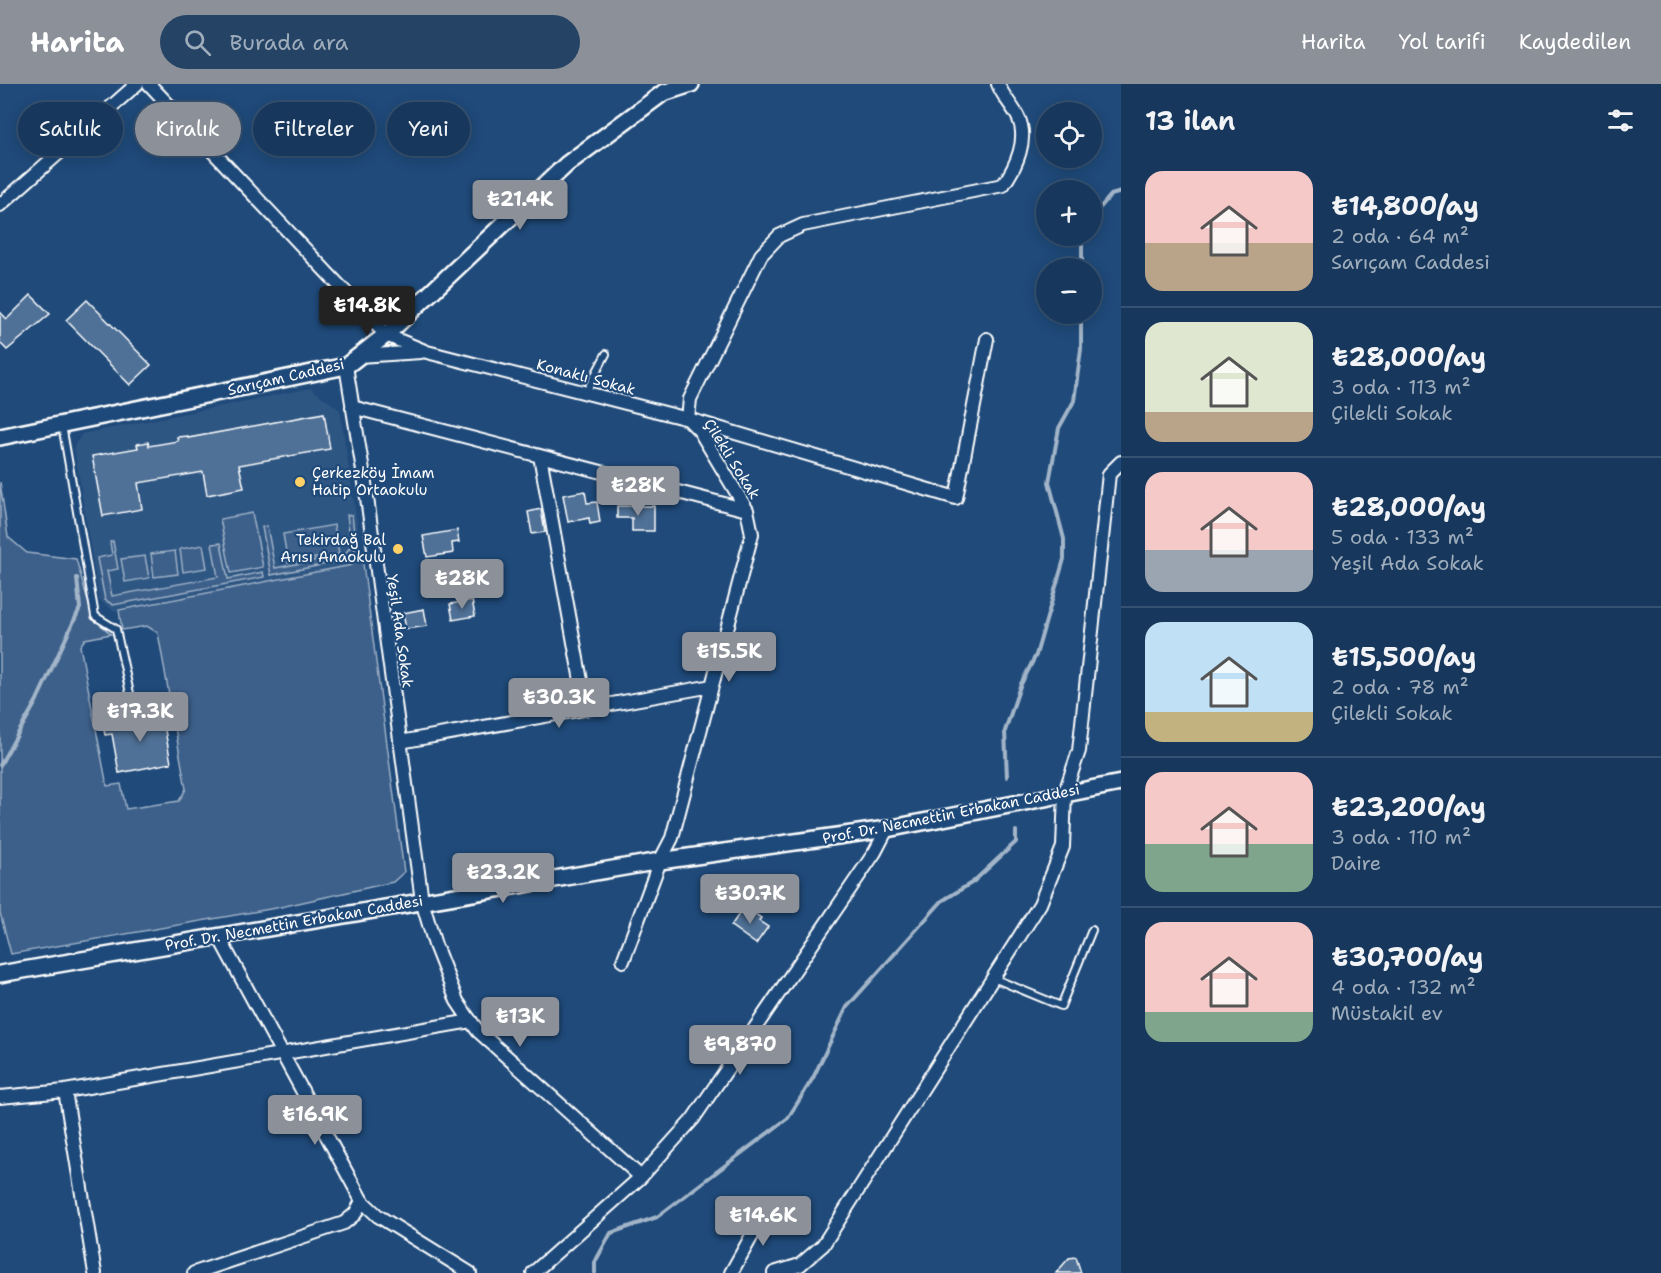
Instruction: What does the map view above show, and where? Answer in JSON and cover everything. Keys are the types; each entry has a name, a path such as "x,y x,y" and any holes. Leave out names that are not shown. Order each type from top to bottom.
{"street":[{"path":"0,206 136,84"},
{"name":"Konaklı Sokak","path":"149,84 386,335 427,352 688,419 956,498 987,339"},
{"name":"Sarıçam Caddesi","path":"0,437 346,366 386,335 567,164 663,93 691,84"},
{"name":"Çilekli Sokak","path":"623,961 660,861 672,838 752,534 747,510 699,430 688,419 690,399 761,255 779,236 803,225 1003,184 1016,167 1021,148 1019,119 1000,89"},
{"path":"359,356 427,352"},
{"name":"Yeşil Ada Sokak","path":"346,366 422,901 456,1001 471,1022 641,1177"},
{"path":"352,407 747,510"},
{"path":"540,456 586,708"},
{"path":"774,1273 800,1265 823,1245 1040,904 1063,847 1065,792 1078,751 1108,474 1121,462"},
{"path":"400,742 712,686"},
{"name":"Prof. Dr. Necmettin Erbakan Caddesi","path":"0,974 660,861 887,829 1065,792 1121,783"},
{"path":"533,1273 641,1177 693,1119 875,852 887,829"},
{"path":"219,937 362,1201 378,1216 470,1273"},
{"path":"0,1097 65,1091 471,1022"},
{"path":"65,1091 95,1273"},
{"path":"194,1273 344,1223 355,1214 362,1201"},
{"path":"731,1273 768,1207"}],"lane":[{"path":"586,392 606,354"},
{"path":"62,425 94,616 116,629 131,698"},
{"path":"993,978 1061,1006 1092,930"}],"shaded area":[{"path":"311,388 340,410 361,549 352,565 114,611 99,600 74,446 82,434"},
{"path":"0,482 8,537 27,553 76,559 93,618 111,634 85,639 80,646 107,786 121,784 126,809 179,801 186,789 158,633 147,626 122,630 119,610 352,565 361,549 404,872 393,882 276,908 11,954 0,913"},
{"path":"252,513 263,567 231,573 220,519"},
{"path":"347,515 352,515 356,548 347,560 271,575 262,527 267,526 275,568 344,555 351,546"},
{"path":"334,525 339,554 288,563 283,534"},
{"path":"113,541 118,569 107,571 112,596 218,577 212,544 221,543 228,579 263,572 264,577 113,605 105,600 97,558 112,555 110,542"},
{"path":"203,545 207,568 183,572 180,549"},
{"path":"175,551 178,574 154,577 151,554"},
{"path":"145,556 149,578 125,582 121,559"}],"building":[{"path":"31,295 50,314 7,350 0,343 0,312 7,319"},
{"path":"87,300 151,365 130,385 66,320"},
{"path":"324,413 330,449 239,465 244,488 207,495 203,472 138,483 142,509 103,516 92,456 138,448 137,444 148,442 149,446 178,441 177,437 188,436 188,438"},
{"path":"585,491 587,503 597,502 600,522 590,524 589,518 568,522 563,495"},
{"path":"617,506 654,506 654,531 632,531 632,518 617,518"},
{"path":"541,509 545,532 532,534 528,512"},
{"path":"457,530 459,542 452,543 453,553 427,557 423,536"},
{"path":"472,600 475,616 453,620 450,604"},
{"path":"424,609 427,626 406,629 403,613"},
{"path":"162,714 171,763 119,773 112,734 105,735 103,725"},
{"path":"744,906 761,918 759,921 768,927 756,944 731,926"},
{"path":"1076,1257 1081,1273 1056,1273 1069,1258"}],"waterway":[{"path":"1102,205 1111,195 1121,192"},
{"path":"1082,246 1082,258"},
{"path":"1007,777 1005,731 1020,686 1036,655 1064,559 1064,539 1049,482 1059,428 1074,401 1081,349 1081,324"},
{"path":"0,765 36,702 80,608 77,578"},
{"path":"595,1273 595,1262 611,1233 657,1217 788,1118 813,1078 847,1007 942,901 973,882 1016,842 1016,831"}],"place":[{"name":"Çerkezköy İmam Hatip Ortaokulu","path":"300,482"},
{"name":"Tekirdağ Bal Arısı Anaokulu","path":"398,549"}]}
